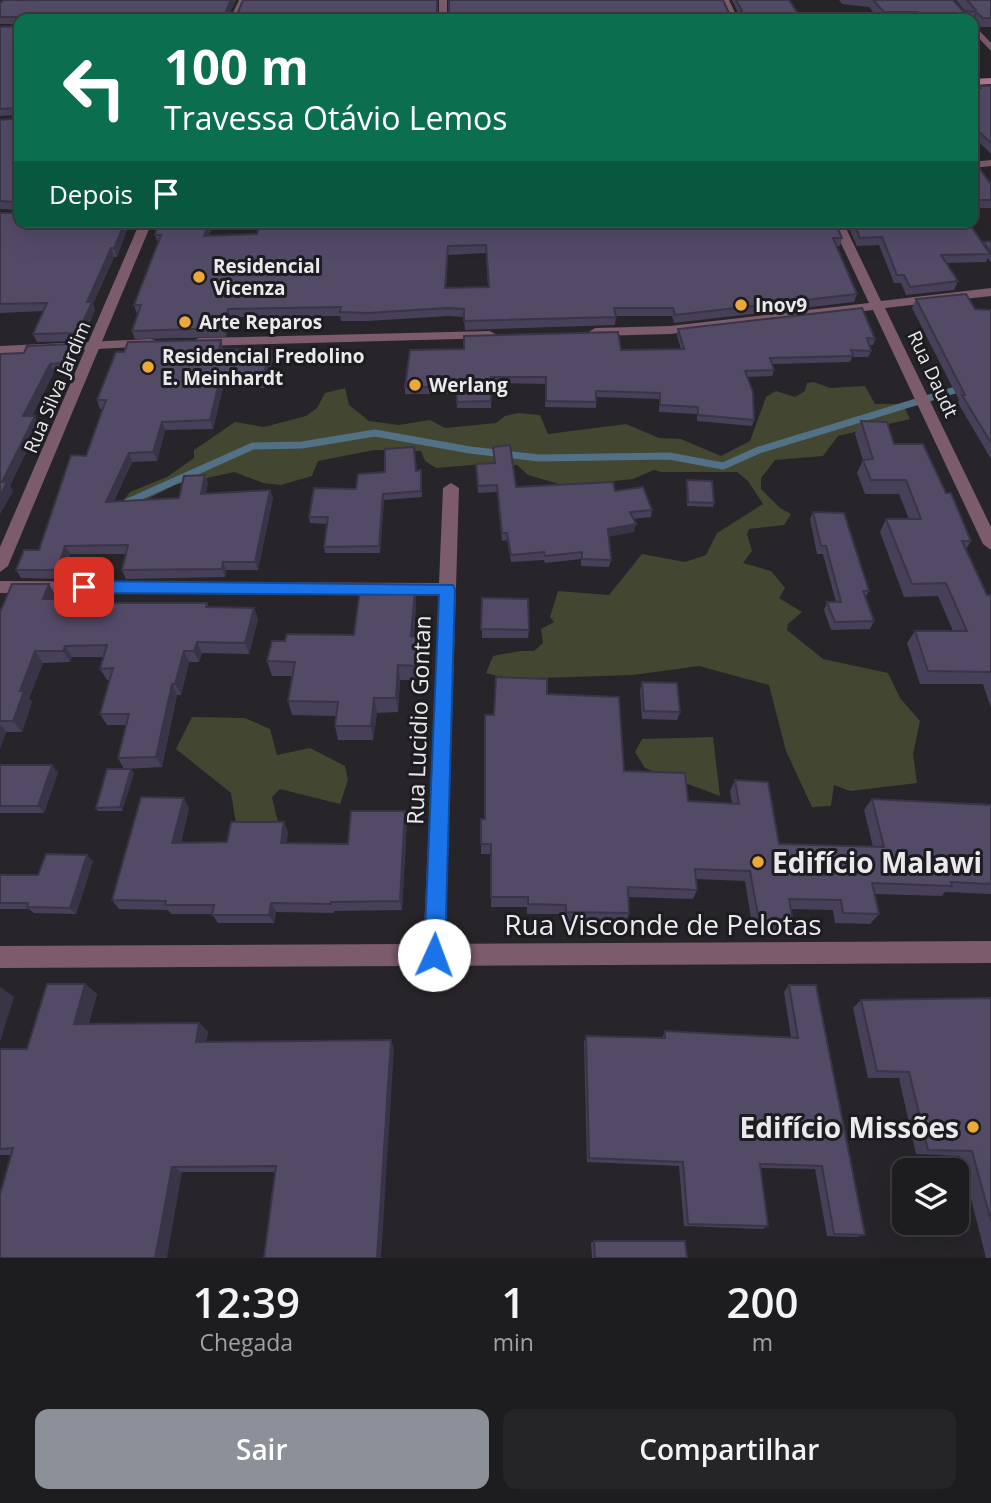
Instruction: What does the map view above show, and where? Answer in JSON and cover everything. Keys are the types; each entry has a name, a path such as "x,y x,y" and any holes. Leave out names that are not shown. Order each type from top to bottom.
{"street":[{"path":"978,33 991,48"},
{"name":"Rua Silva Jardim","path":"0,566 144,228"},
{"name":"Rua Daudt","path":"840,228 991,544"},
{"path":"576,333 670,330 991,292"},
{"path":"0,350 96,345 501,335"},
{"name":"Rua Lucidio Gontan","path":"434,955 451,488"},
{"path":"0,587 447,589"},
{"name":"Rua Visconde de Pelotas","path":"0,957 991,952"}],"green space":[{"path":"814,382 830,388 865,386 875,404 903,404 910,419 838,436 823,456 775,460 761,478 761,489 780,508 791,514 784,525 749,529 747,534 752,551 743,563 771,571 785,588 779,598 802,612 788,624 787,630 823,659 888,673 900,698 920,721 913,754 917,783 850,791 834,785 831,806 812,807 786,751 769,685 699,666 633,675 508,679 486,673 493,656 534,651 543,643 541,629 554,622 550,617 558,591 609,595 642,554 685,562 706,555 717,533 763,504 748,481 737,472 654,470 633,479 566,486 528,475 517,465 495,463 436,468 425,461 421,451 374,450 318,461 312,476 281,485 263,483 234,472 175,485 130,508 117,509 130,492 167,477 194,458 194,450 235,422 264,427 306,416 317,408 325,393 345,388 349,405 369,421 399,425 430,420 445,428 496,423 505,416 519,413 540,415 548,434 626,424 659,438 681,439 721,456 750,441 766,397 776,391 795,397 805,391 807,383"},
{"path":"192,717 245,718 270,729 277,755 310,748 345,766 348,780 340,804 280,789 272,797 279,826 236,823 231,793 176,749"},
{"path":"713,737 720,796 645,768 635,752 642,739"}],"building":[{"path":"4,0 231,0 227,14 14,14 14,17 0,17 0,3"},
{"path":"243,0 437,0 437,14 237,14"},
{"path":"449,0 723,0 729,13 734,14 449,14"},
{"path":"736,0 789,0 798,14 740,14 742,11"},
{"path":"873,0 953,0 963,11 973,12 976,10 967,0 991,0 991,18 983,18 976,12 920,14 884,12"},
{"path":"14,26 14,108 0,109 0,27"},
{"path":"978,86 991,86 991,143 978,131"},
{"path":"14,118 14,202 0,201 0,120"},
{"path":"978,167 991,184 991,200 978,200"},
{"path":"0,213 14,213 14,228 122,228 87,302 92,302 78,333 33,334 47,303 0,304"},
{"path":"157,228 207,228 204,236 257,234 258,228 838,228 842,238 833,238 857,294 675,315 673,308 614,308 616,317 464,321 464,309 448,308 367,313 340,312 341,307 228,309 224,328 132,331 141,305 134,305 161,235 155,235","holes":["486,245 489,287 445,288 448,246"]},
{"path":"856,228 972,228 990,254 941,255 958,281 910,287 904,275 897,275 882,237 860,238"},
{"path":"991,241 991,252 984,242"},
{"path":"966,294 975,309 991,310 991,443 962,395 965,395 916,299"},
{"path":"862,308 875,339 867,338 871,351 851,350 853,356 770,358 774,370 745,371 753,392 754,420 698,415 698,407 660,405 660,393 596,391 596,402 546,401 546,377 491,377 491,401 457,402 456,387 405,387 410,350 464,349 464,336 618,332 621,350 684,349 678,329"},
{"path":"221,340 219,349 271,350 262,379 220,379 210,420 162,422 153,452 129,453 106,502 179,498 184,476 205,475 201,494 270,490 255,562 223,562 222,569 122,570 128,545 65,546 57,570 16,570 24,550 39,550 71,455 86,456 106,400 97,400 116,352 124,352 128,342"},
{"path":"73,344 63,363 50,364 23,416 35,416 2,482 7,482 0,496 0,354 24,353 27,346"},
{"path":"861,421 887,422 894,444 923,444 946,493 951,493 971,541 962,541 987,595 991,595 991,672 928,671 915,631 967,631 946,583 912,584 886,519 921,519 906,480 871,480 863,460 873,459"},
{"path":"510,445 516,487 613,482 615,491 643,487 652,510 630,512 636,524 608,529 611,560 582,559 582,552 545,556 544,552 511,555 507,533 502,533 497,485 478,486 476,464 495,463 493,447"},
{"path":"414,447 416,471 421,470 421,491 383,494 379,546 324,547 328,517 309,517 314,488 356,489 358,474 385,472 385,449"},
{"path":"687,480 712,481 714,503 688,502"},
{"path":"813,512 844,513 869,591 863,591 874,621 835,622 827,602 841,602 826,546 821,546"},
{"path":"12,584 49,584 43,599 94,598 95,603 207,603 206,607 254,608 245,643 197,642 194,651 184,651 175,684 172,684 156,757 118,758 129,714 100,714 113,668 100,669 107,645 65,646 63,651 35,651 20,691 24,691 13,721 0,721 0,612"},
{"path":"360,589 415,589 411,636 420,637 417,666 398,665 396,698 374,698 371,726 335,726 338,702 288,701 295,662 267,661 272,641 285,641 287,634 354,635"},
{"path":"482,598 528,599 529,630 481,629"},
{"path":"496,677 547,679 547,694 619,697 624,771 685,773 688,801 739,804 735,780 768,782 779,844 884,847 872,799 991,805 991,884 951,882 952,886 872,883 879,914 843,913 841,900 789,899 793,922 759,921 750,871 695,869 697,890 628,887 629,913 566,912 566,905 528,904 528,897 491,897 491,844 481,844 481,819 485,819 485,715 494,715"},
{"path":"642,682 677,683 680,712 644,711"},
{"path":"0,765 52,765 38,806 0,806"},
{"path":"107,769 131,769 120,807 96,808"},
{"path":"141,797 184,798 172,843 227,842 231,822 284,822 281,843 348,844 351,811 405,811 400,901 271,903 269,915 212,915 214,905 165,905 166,901 112,900"},
{"path":"46,854 87,855 70,908 0,903 0,875 38,875"},
{"path":"47,984 85,984 74,1024 199,1023 196,1042 391,1040 377,1258 264,1258 276,1166 172,1167 155,1258 0,1258 0,1195 13,1148 0,1149 0,1049 27,1049"},
{"path":"789,985 816,985 865,1235 834,1234 822,1166 760,1164 768,1226 688,1224 683,1162 589,1158 586,1036 665,1038 665,1031 798,1038"},
{"path":"991,998 991,1221 972,1151 928,1150 909,1072 877,1071 861,1000"},
{"path":"594,1241 685,1241 687,1258 595,1258"}],"waterway":[{"path":"121,505 253,446 302,445 375,433 470,450 539,458 669,456 723,466 759,450 965,387"}],"place":[{"name":"Residencial Vicenza","path":"199,277"},
{"name":"Inov9","path":"741,305"},
{"name":"Arte Reparos","path":"185,322"},
{"name":"Residencial Fredolino E. Meinhardt","path":"148,367"},
{"name":"Werlang","path":"415,385"},
{"name":"Edifício Malawi","path":"758,862"},
{"name":"Edifício Missões","path":"973,1127"}],"route":[{"path":"84,587 447,589 434,955"}]}
